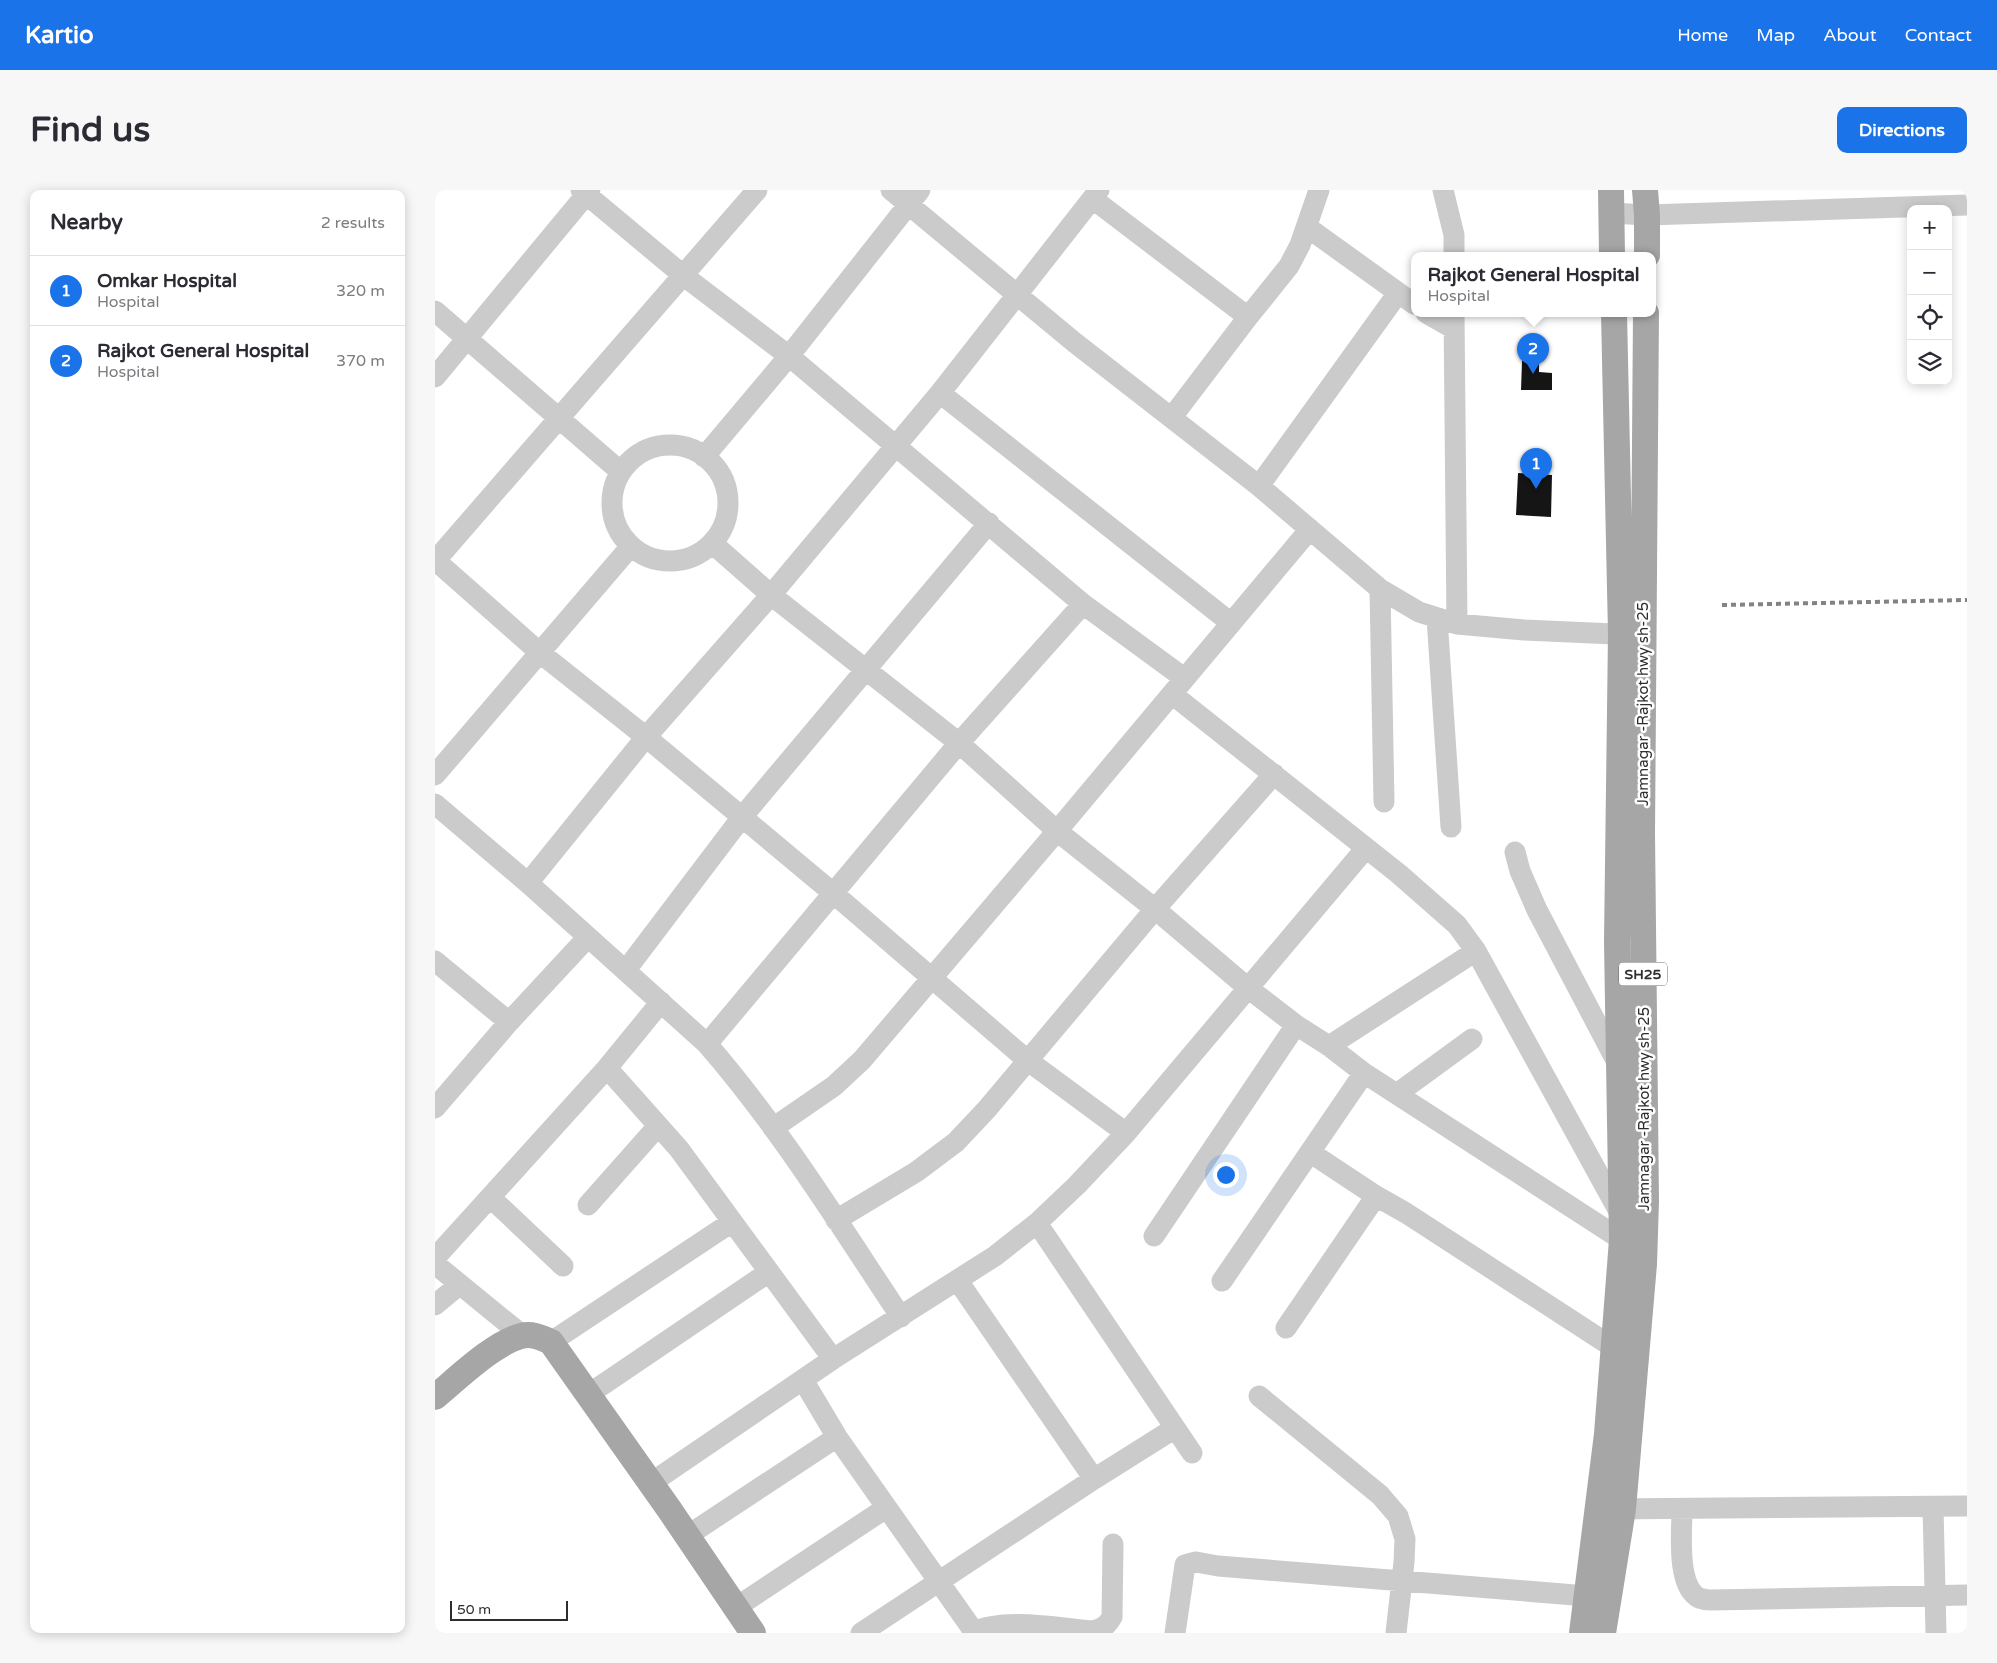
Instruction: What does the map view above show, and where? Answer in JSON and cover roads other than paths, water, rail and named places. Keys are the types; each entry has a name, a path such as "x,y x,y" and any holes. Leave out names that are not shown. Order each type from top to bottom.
{"main road":[{"path":"1645,190 1647,252"},
{"path":"1611,202 1612,252"},
{"name":"SH25","path":"1582,1633 1587,1596 1610,1509 1607,1434 1614,1348 1630,1234 1619,1066 1617,942 1632,635 1614,317"},
{"name":"Jamnagar -Rajkot hwy sh-25","path":"1603,1633 1630,1234 1646,1201 1642,834 1632,635 1646,317"},
{"path":"435,1397 504,1343 522,1335 536,1336 551,1342 651,1483 753,1633"}],"street":[{"path":"757,190 435,560 539,652 833,892 931,979 1027,1060 1125,1133"},
{"path":"891,190 914,198 1017,294 1074,342 1259,486 1380,589 1419,612 1447,621 1524,630 1632,635"},
{"path":"1172,417 1247,317 1289,266 1301,245 1319,190"},
{"path":"435,377 586,191 683,276 789,356 989,523 1178,686 1274,774 1457,925 1475,950 1630,1234"},
{"path":"1441,191 1454,235 1454,252"},
{"path":"528,883 646,738 771,595 895,444 940,393 1096,194 1247,317"},
{"path":"704,456 789,356 914,198"},
{"path":"1611,202 1647,216 1967,205"},
{"path":"1259,486 1406,299 1307,227"},
{"path":"435,312 621,472"},
{"path":"1440,317 1454,321 1447,621 1451,827"},
{"path":"940,393 1231,623"},
{"path":"669,445 687,448 704,456 718,471 726,489 728,508 723,527 712,543 698,554 681,560 663,561 646,556 631,546 621,533 614,518 612,502 615,486 621,472 634,458 650,449 669,445"},
{"path":"626,970 742,817 989,523"},
{"path":"773,1128 834,1086 862,1060 1310,529"},
{"path":"712,543 771,595 959,743 1057,831 1248,988 1296,1025 1364,1072 1630,1234"},
{"path":"435,775 631,546"},
{"path":"1380,589 1384,802"},
{"path":"707,1044 959,743 1083,604"},
{"path":"836,1220 916,1172 956,1142 987,1109 1155,910 1274,774"},
{"path":"435,804 528,883 707,1044 788,1147 901,1317"},
{"path":"651,1483 833,1359 958,1281 995,1256 1037,1223 1077,1185 1125,1133 1366,848"},
{"path":"1515,852 1520,871 1537,910 1619,1066"},
{"path":"435,1108 509,1022 588,937"},
{"path":"1329,1046 1475,950"},
{"path":"435,960 509,1022"},
{"path":"435,1258 607,1068 661,1002"},
{"path":"1154,1236 1296,1025"},
{"path":"1398,1093 1472,1039"},
{"path":"607,1068 679,1149 833,1359"},
{"path":"1222,1281 1311,1153 1364,1072"},
{"path":"588,1205 658,1126"},
{"path":"1311,1153 1614,1348"},
{"path":"1286,1328 1376,1196"},
{"path":"489,1197 563,1266"},
{"path":"551,1342 732,1222"},
{"path":"1037,1223 1192,1453"},
{"path":"435,1264 522,1335"},
{"path":"589,1394 769,1272"},
{"path":"958,1281 1093,1479"},
{"path":"435,1305 459,1285"},
{"path":"803,1380 837,1437 974,1632 993,1627 1018,1624 1092,1631 1101,1629 1108,1624 1112,1617 1113,1544"},
{"path":"1259,1396 1380,1495 1398,1516 1405,1539 1396,1633"},
{"path":"861,1633 1093,1479 1175,1428"},
{"path":"687,1536 837,1437"},
{"path":"1610,1509 1967,1506"},
{"path":"1933,1507 1936,1633"},
{"path":"735,1608 886,1508"},
{"path":"1682,1509 1683,1574 1691,1590 1699,1598 1710,1600 1967,1595"},
{"path":"1175,1633 1185,1565 1196,1562 1218,1566 1587,1596"}],"railway":[{"path":"1722,605 1967,600"}],"place":[{"name":"Rajkot General Hospital","path":"1533,374"},
{"name":"Omkar Hospital","path":"1536,489"}]}
